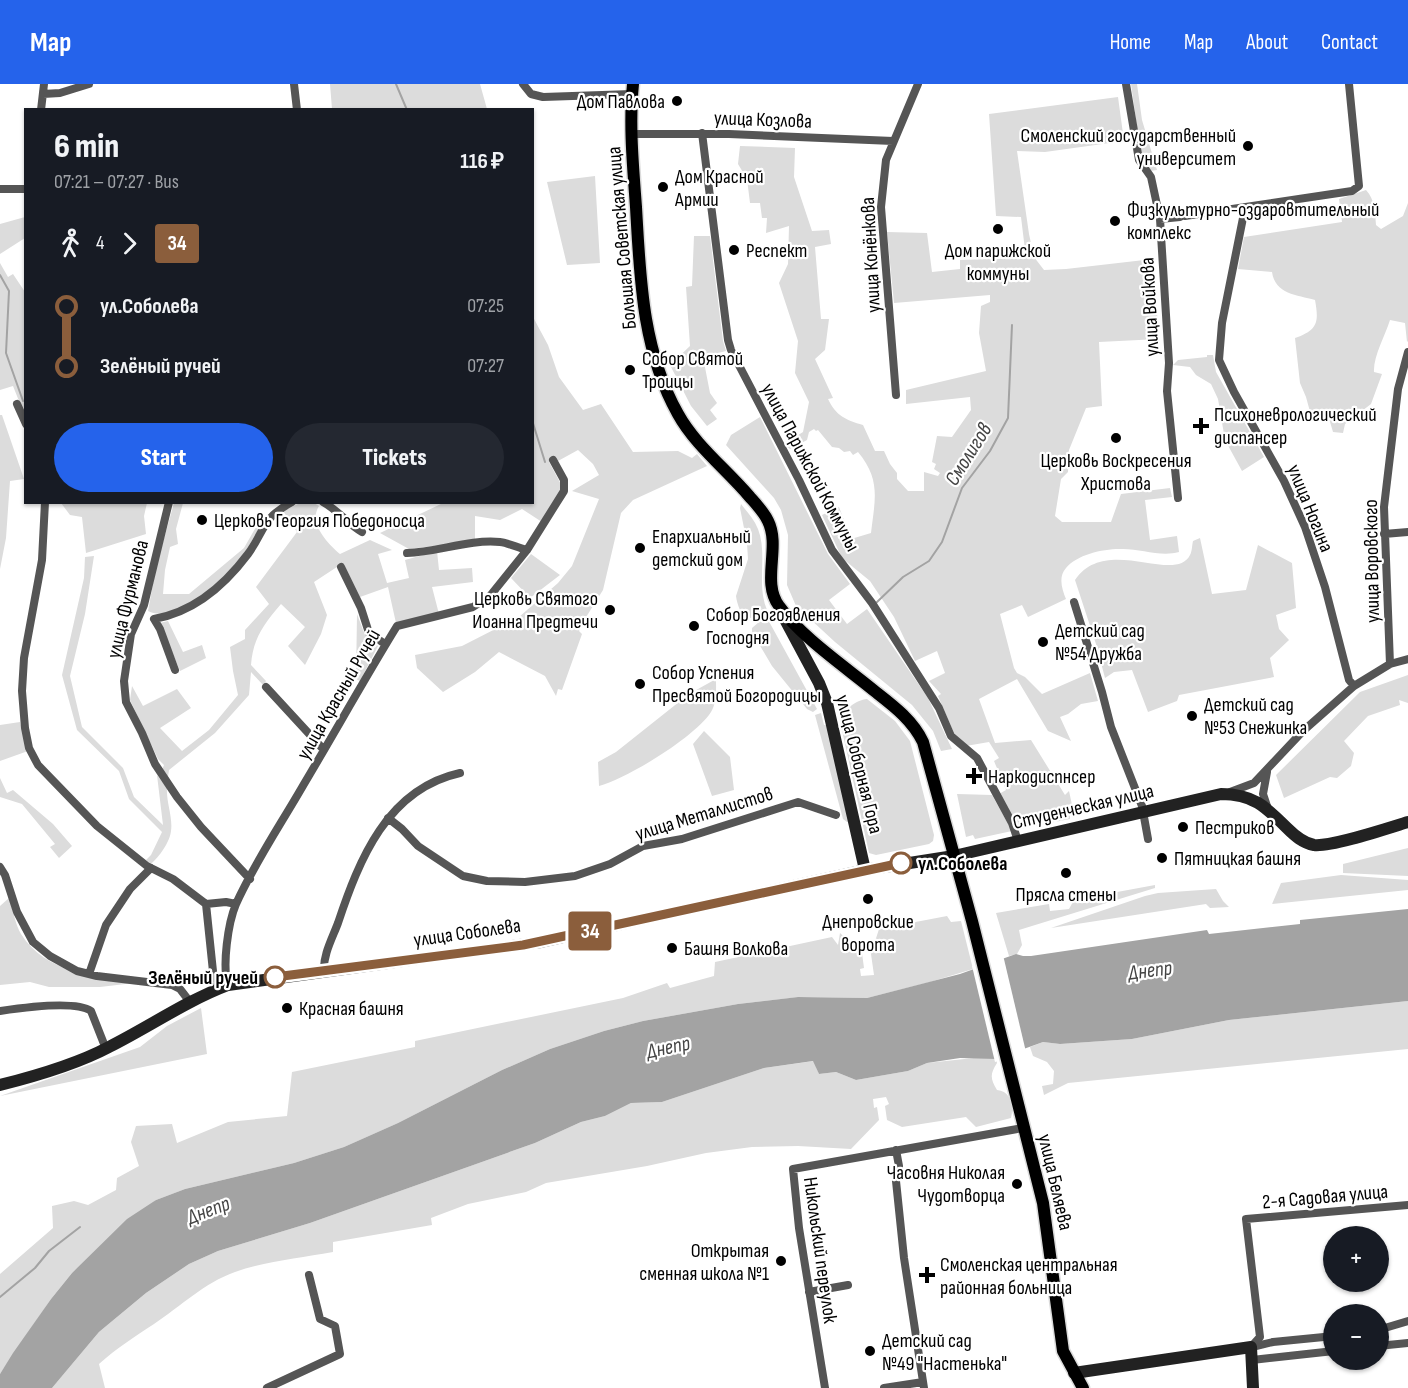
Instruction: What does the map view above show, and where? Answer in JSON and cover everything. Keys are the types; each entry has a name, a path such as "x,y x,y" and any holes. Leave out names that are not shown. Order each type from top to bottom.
{"main road":[{"name":"Большая Советская улица","path":"633,89 632,134 640,272 645,314 656,366 687,428 768,520 772,531 773,587 778,605"},
{"path":"778,605 808,636 898,710 916,729 926,749 954,856"},
{"name":"улица Соборная Гора","path":"778,605 827,703 865,870"},
{"name":"Студенческая улица","path":"954,856 1221,794 1244,796 1261,804 1299,839 1314,845 1331,843 1408,822"},
{"name":"улица Соболева","path":"0,1085 36,1076 106,1048 190,1002 222,988 324,971 541,942 865,870 954,856"},
{"name":"улица Беляева","path":"954,856 1045,1214 1061,1344 1065,1359 1083,1388"},
{"path":"1074,1372 1252,1353 1253,1388"}],"street":[{"path":"41,108 44,84"},
{"path":"43,94 60,93 89,84"},
{"path":"294,84 297,108"},
{"path":"523,84 531,94 543,97 633,89"},
{"name":"улица Конёнкова","path":"896,395 881,216 885,160 918,84"},
{"name":"улица Войкова","path":"1126,84 1139,160 1151,177 1160,219 1169,363 1167,391 1179,498"},
{"path":"1160,219 1352,191 1359,186 1349,84"},
{"name":"улица Козлова","path":"632,134 702,133 893,141"},
{"name":"улица Парижской Коммуны","path":"702,133 731,350 799,480 832,550 872,603 939,708 951,735 977,758 1012,823 1018,841"},
{"path":"0,189 24,189"},
{"name":"улица Ногина","path":"1245,208 1222,323 1219,360 1234,392 1284,481 1305,527 1324,586 1349,680 1354,686"},
{"name":"улица Воровского","path":"1390,664 1383,507 1398,389 1408,352"},
{"path":"17,404 24,420"},
{"name":"улица Красный Ручей","path":"222,988 225,958 236,904 277,827 385,644 397,626 473,607 490,596 527,550 564,492 564,480 553,460"},
{"path":"45,504 42,560 22,691 29,748 38,765 97,826 151,868 173,879 206,904 226,902 236,904"},
{"name":"улица Фурманова","path":"169,504 144,606 131,634 124,681 126,702 155,764 177,797 201,827 250,879"},
{"path":"139,616 154,619 170,616 196,604 219,588 248,553 268,519 289,504"},
{"path":"326,504 362,532"},
{"path":"1384,534 1408,532"},
{"path":"407,553 487,542 502,542 527,550"},
{"path":"341,567 361,608 369,633 385,644"},
{"path":"1074,602 1111,727 1143,812 1148,839"},
{"path":"154,619 175,670"},
{"name":"Студенческая улица","path":"1221,794 1254,783 1303,731 1354,686 1390,664 1408,659"},
{"path":"266,687 324,750"},
{"path":"1268,809 1263,794 1269,769"},
{"path":"324,971 323,959 351,884 369,847 388,818 409,796 432,781 460,773"},
{"name":"улица Металлистов","path":"388,818 418,846 463,876 487,881 525,882 575,876 610,864 643,846 682,839 798,802 837,815"},
{"path":"0,867 5,875 17,912 33,942 50,956 77,971 89,974 172,985 185,994 190,1002"},
{"path":"89,974 106,925 130,890 151,868"},
{"path":"206,904 214,981 222,988"},
{"path":"0,1011 34,1007 78,1006 91,1011 106,1048"},
{"name":"Никольский переулок","path":"825,1388 799,1228 793,1169 1023,1128"},
{"path":"884,1388 924,1385 904,1258 896,1181 899,1166 896,1150"},
{"name":"2-я Садовая улица","path":"1252,1353 1260,1337 1246,1219 1408,1205"},
{"path":"267,1388 340,1354 335,1326 320,1319 309,1275"},
{"path":"809,1292 848,1285"},
{"path":"1389,1327 1408,1321"},
{"path":"1252,1353 1273,1342 1323,1337"},
{"path":"1389,1345 1408,1343"},
{"path":"1252,1353 1323,1351"}],"shaded area":[{"path":"330,84 480,84 487,108 332,108"},
{"path":"1131,84 1137,84 1142,120 1157,170 1150,171 1141,156"},
{"path":"1118,97 1124,141 1045,152 1017,151 1034,257 1044,270 1153,259 1159,339 1099,342 1102,406 1086,408 1069,450 1068,472 1061,479 1055,516 1062,522 1111,522 1121,494 1170,488 1172,497 1145,500 1150,540 1177,536 1179,552 1165,554 1116,549 1084,556 1071,563 1062,575 1066,599 1028,617 1022,605 1000,614 1017,673 1025,677 1042,694 1090,673 1098,701 1081,704 1060,717 1071,741 1048,731 1017,679 979,699 995,743 1031,740 1065,795 1069,791 1074,814 1070,815 1070,819 1019,829 999,794 1006,790 994,761 999,758 989,742 960,747 938,696 941,694 929,681 945,673 937,651 915,661 894,617 870,581 842,558 822,515 839,507 851,539 871,533 875,490 865,462 858,452 853,455 850,451 844,452 832,447 818,430 814,429 809,432 807,440 790,449 784,444 803,432 809,402 795,373 798,341 779,283 788,264 789,226 766,233 767,218 762,218 760,203 750,203 747,179 738,164 740,146 795,148 794,177 812,231 829,230 831,244 815,247 821,319 829,319 825,350 815,359 833,398 828,399 834,410 842,416 863,425 875,451 884,451 897,473 897,479 908,491 924,491 924,472 938,476 940,473 934,469 936,464 932,462 937,436 952,437 971,410 970,397 906,404 906,390 986,371 979,333 981,306 990,302 990,295 894,303 887,232 927,233 932,272 960,269 960,260 1026,258 1021,217 996,216 989,114"},
{"path":"595,176 600,263 567,265 547,182"},
{"path":"1366,190 1373,202 1376,225 1381,229 1403,216 1408,203 1408,341 1405,323 1390,320 1375,360 1374,372 1382,374 1371,404 1345,424 1343,433 1333,432 1328,415 1312,419 1300,383 1295,338 1308,332 1315,324 1317,314 1315,300 1294,295 1282,289 1277,285 1272,272 1238,269 1244,237 1342,222 1339,199"},
{"path":"24,217 24,239 0,254 0,224"},
{"path":"694,236 710,236 726,351 703,357 710,393 717,403 710,410 717,419 707,426 691,406 670,365 690,346 686,287 692,286"},
{"path":"0,263 8,277 13,274 24,290 24,414 13,386 0,390"},
{"path":"534,319 548,345 559,377 583,410 601,404 633,452 678,451 692,458 697,454 707,466 633,500 621,513 603,590 579,631 582,634 562,690 558,689 556,696 545,676 499,652 475,672 443,692 417,668 415,655 462,646 519,617 558,583 572,566 599,499 572,491 599,475 593,464 578,450 558,461 549,462 563,488 542,522 522,509 500,520 475,516 475,541 409,549 380,533 441,504 534,504"},
{"path":"1207,355 1213,355 1216,372 1264,457 1242,471 1225,440 1218,399 1211,384 1196,375 1190,367 1173,365 1178,360 1207,357"},
{"path":"0,415 2,415 24,479 10,481 6,538 0,569"},
{"path":"760,417 828,554 850,584 829,600 847,624 867,609 928,698 952,749 941,751 933,731 912,705 835,642 796,606 787,585 788,535 781,510 774,498 726,445 731,435"},
{"path":"62,504 147,504 144,516 146,534 86,553 82,517 70,515"},
{"path":"174,504 183,504 176,529 178,544 170,547 163,594 189,594 244,548 256,527 265,517 249,546 231,571 208,592 179,609 160,614 148,611 156,567"},
{"path":"298,504 319,506 316,519 321,533 340,554 370,540 392,550 378,554 387,583 409,578 405,560 437,551 439,570 472,568 473,582 432,587 439,614 396,623 388,587 360,597 343,563 314,582 327,615 321,634 305,665 288,646 305,627 281,604 260,632 252,655 251,665 266,681 263,685 251,672 249,695 215,733 169,770 168,777 162,770 164,765 158,759 130,700 132,686 143,706 177,689 191,708 160,728 182,751 209,730 238,695 230,647 245,639 245,630 269,604 256,587 297,532 283,511"},
{"path":"741,504 758,529 761,539 762,590 767,610 748,619 743,615 736,596 748,559"},
{"path":"1200,538 1212,594 1246,590 1258,545 1292,563 1296,608 1276,615 1279,629 1289,640 1270,658 1274,677 1179,695 1177,701 1148,712 1132,670 1114,672 1105,678 1075,580 1088,567 1104,561 1121,560 1170,565 1182,563 1191,554 1193,541"},
{"path":"531,554 560,575 530,598 511,578"},
{"path":"94,556 85,614 70,676 82,727 123,768 134,797 163,825 157,775 167,788 171,820 169,840 151,864 146,860 151,855 162,832 129,799 119,771 77,730 62,675 84,578 85,557"},
{"path":"357,614 365,635 378,646 360,681 356,679"},
{"path":"766,616 817,709 813,712 807,709 772,666 752,632 752,628"},
{"path":"168,621 183,652 202,645 206,658 180,671 160,623"},
{"path":"1408,675 1408,703 1399,700 1400,705 1368,716 1344,741 1354,753 1351,766 1337,778 1330,777 1284,798 1276,775 1360,692"},
{"path":"716,679 713,708 691,733 643,766 599,786 598,762 616,752 689,694"},
{"path":"867,699 895,721 910,741 934,835 933,841 929,844 876,855 869,853 840,721 850,706"},
{"path":"821,713 824,725 827,725 850,821 847,822 843,819 815,715"},
{"path":"20,722 28,751 0,761 0,725"},
{"path":"704,731 730,757 734,790 712,796 693,744"},
{"path":"0,778 7,793 13,790 53,824 72,846 59,858 50,847 55,844 22,804 0,797"},
{"path":"957,794 992,795 1012,831 975,839 973,835 966,837"},
{"path":"1408,848 1408,876 1343,873 1343,864"},
{"path":"1341,875 1408,880 1408,890 1272,904 1281,883"},
{"path":"1155,885 1155,888 1019,930 1022,945 1017,954 1009,956 996,913 1049,904 1050,911 1069,909 1074,900"},
{"path":"1216,889 1229,907 1210,908 1206,904 1051,928 1145,896"},
{"path":"9,898 21,934 43,957 57,965 87,975 134,983 100,987 49,987 30,982 0,985 0,906"},
{"path":"947,916 951,922 961,921 973,969 867,998 799,997 738,1004 643,1021 604,1031 550,1049 502,1070 398,1123 344,1147 294,1163 185,1189 156,1200 72,1273 51,1299 0,1374 0,1274 53,1228 52,1206 74,1201 88,1205 116,1190 117,1178 139,1166 131,1142 136,1126 172,1124 177,1143 228,1122 287,1116 292,1072 415,1047 415,1041 623,998 667,983 670,988 714,976 715,962 832,937 838,945 840,933 862,953 864,968 860,969 861,976 874,975 871,954 879,929"},
{"path":"1408,1001 1408,1049 1068,1083 1044,1095 1042,1086 1053,1084 1054,1071 1047,1062 1033,1056 1030,1047 1043,1042 1060,1044 1132,1039 1229,1020"},
{"path":"201,1008 207,1054 0,1096 140,1047 167,1026"},
{"path":"983,1057 996,1059 992,1079 997,1090 1006,1093 1010,1100 1011,1118 976,1127 966,1117 902,1127 887,1120 885,1106 889,1104 886,1097 873,1099 879,1120 851,1149 798,1146 752,1147 706,1153 647,1166 546,1183 526,1192 468,1204 431,1218 432,1225 333,1242 333,1252 247,1268 203,1289 99,1364 105,1388 52,1388 99,1332 146,1293 189,1264 218,1251 310,1223 535,1143 581,1122 605,1116 631,1103 662,1102 764,1068 814,1061 819,1074 836,1072 856,1080 908,1071 927,1063"}],"water":[{"name":"Днепр","path":"1408,909 1408,1001 1229,1020 1132,1039 1060,1044 1043,1042 996,1059 960,1058 927,1063 908,1071 856,1080 836,1072 819,1074 813,1061 764,1068 662,1102 631,1103 605,1116 581,1122 535,1143 310,1223 218,1251 189,1264 146,1293 99,1332 52,1388 0,1388 0,1374 13,1353 72,1273 127,1219 156,1200 185,1189 294,1163 344,1147 550,1049 643,1021 738,1004 798,997 867,998 960,974 1016,954 1031,956 1207,930 1209,934 1300,924 1300,920"}],"pier":[{"path":"1003,955 1026,1052 995,1062 972,966"}],"waterway":[{"path":"396,84 406,108"},
{"path":"0,275 9,291 6,353 23,401"},
{"name":"Смолигов","path":"876,603 903,577 929,561 942,542 962,488 990,451 1008,418 1012,325"},
{"path":"534,426 545,462"},
{"path":"0,1297 35,1268 49,1251 80,1227"}],"bus line":[{"name":"34","path":"275,977 541,942 901,863"}],"place":[{"name":"Дом Павлова","path":"677,101"},
{"name":"Смоленский государственный университет","path":"1248,146"},
{"name":"Дом Красной Армии","path":"663,187"},
{"name":"Физкультурно-оздаровтительный комплекс","path":"1115,221"},
{"name":"Дом парижской коммуны","path":"998,229"},
{"name":"Респект","path":"734,250"},
{"name":"Собор Святой Троицы","path":"630,370"},
{"name":"Психоневрологический диспансер","path":"1201,426"},
{"name":"Церковь Воскресения Христова","path":"1116,438"},
{"name":"Церковь Георгия Победоносца","path":"202,520"},
{"name":"Епархиальный детский дом","path":"640,548"},
{"name":"Церковь Святого Иоанна Предтечи","path":"610,610"},
{"name":"Собор Богоявления Господня","path":"694,626"},
{"name":"Детский сад №54 Дружба","path":"1043,642"},
{"name":"Собор Успения Пресвятой Богородицы","path":"640,684"},
{"name":"Детский сад №53 Снежинка","path":"1192,716"},
{"name":"Наркодиспнсер","path":"974,776"},
{"name":"Пестриков","path":"1183,827"},
{"name":"Пятницкая башня","path":"1162,858"},
{"name":"ул.Соболева","path":"901,863"},
{"name":"Прясла стены","path":"1066,873"},
{"name":"Днепровские ворота","path":"868,899"},
{"name":"Башня Волкова","path":"672,948"},
{"name":"Зелёный ручей","path":"275,977"},
{"name":"Красная башня","path":"287,1008"},
{"name":"Часовня Николая Чудотворца","path":"1017,1184"},
{"name":"Открытая сменная школа №1","path":"781,1261"},
{"name":"Смоленская центральная районная больница","path":"927,1275"},
{"name":"Детский сад №49 \"Настенька\"","path":"870,1351"}]}
